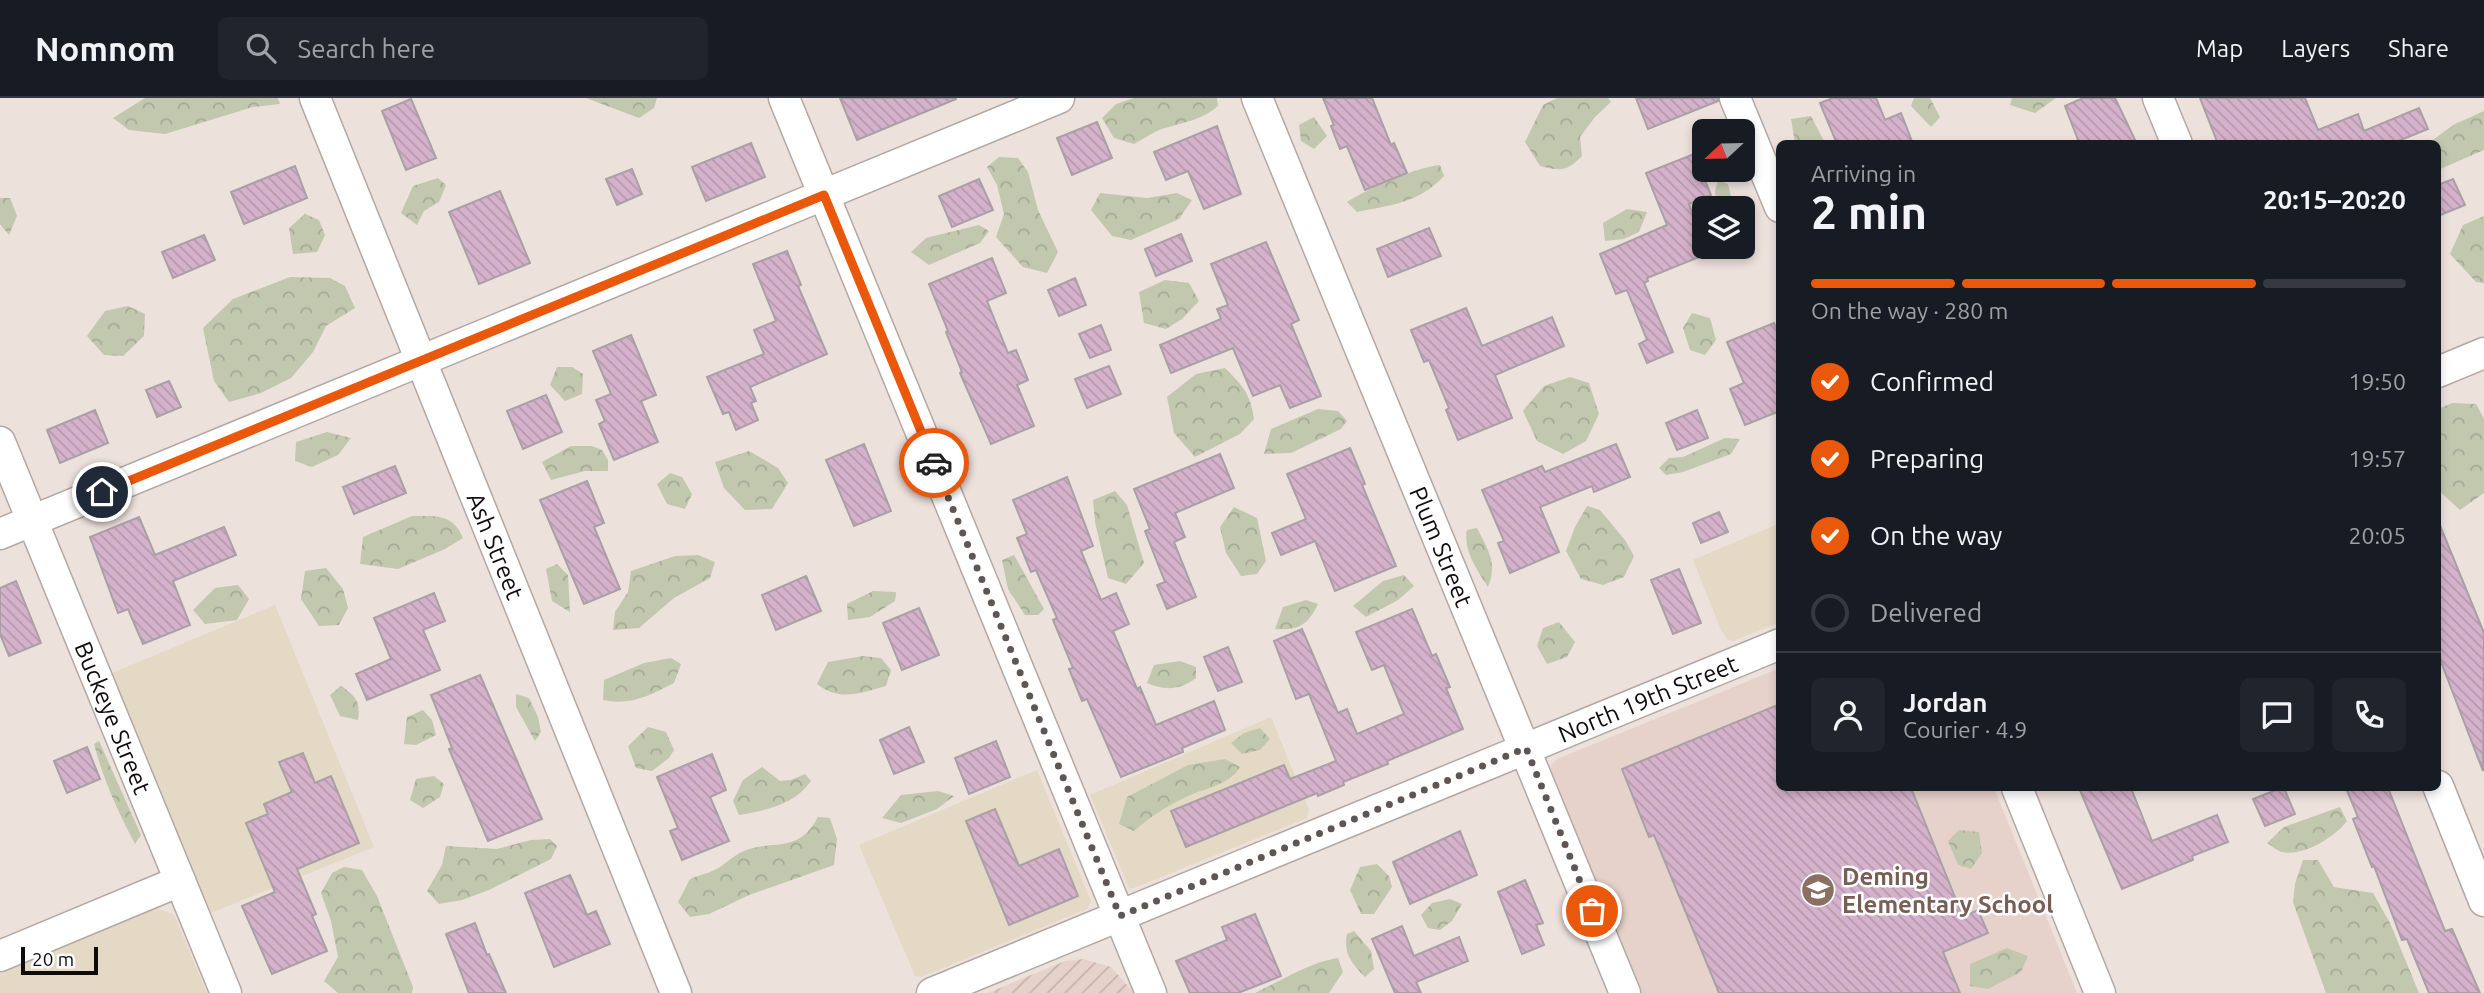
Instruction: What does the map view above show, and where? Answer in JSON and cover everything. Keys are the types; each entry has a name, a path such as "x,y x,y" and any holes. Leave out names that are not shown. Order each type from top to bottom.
{"street":[{"name":"Ash Street","path":"315,98 676,993"},
{"path":"784,98 1152,993"},
{"path":"0,534 1059,98"},
{"name":"Plum Street","path":"1257,98 1625,993"},
{"path":"1735,98 1776,197"},
{"path":"2158,98 2175,140"},
{"path":"2441,371 2484,353"},
{"name":"Buckeye Street","path":"0,442 226,993"},
{"name":"North 19th Street","path":"932,993 1776,646"},
{"path":"2018,791 2100,993"},
{"path":"2440,791 2484,901"},
{"path":"0,956 180,881"}],"shaded area":[{"path":"1776,525 1776,624 1733,641 1728,640 1721,630 1693,560"},
{"path":"275,605 374,847 211,913 112,673"},
{"name":"Deming Elementary School","path":"1776,670 1776,791 1995,791 2077,993 1641,993 1551,770 1551,765 1557,759"},
{"path":"1271,717 1309,810 1307,818 1129,888 1090,795"},
{"path":"1037,770 1091,901 1087,909 921,977 915,976 859,845"},
{"path":"157,908 174,915 207,993 0,993 0,974"},
{"path":"1083,959 1111,967 1134,993 988,993 1065,961"}],"green space":[{"path":"145,98 278,98 280,104 253,107 165,134 129,130 113,118"},
{"path":"586,98 657,98 654,108 639,118"},
{"path":"1134,98 1217,98 1218,106 1199,118 1161,129 1134,144 1114,138 1102,118 1116,104"},
{"path":"1557,98 1608,98 1611,102 1580,137 1582,156 1567,168 1558,169 1540,166 1525,142 1543,105"},
{"path":"1914,98 1930,98 1940,117 1931,127 1911,106"},
{"path":"2012,98 2056,98 2035,113 2010,105"},
{"path":"2484,111 2484,150 2441,169 2441,140 2433,140 2453,125"},
{"path":"1811,116 1823,140 1794,140 1791,119"},
{"path":"1314,117 1327,136 1314,149 1301,141 1299,125"},
{"path":"999,157 1018,158 1028,172 1038,210 1058,252 1047,273 1023,267 996,237 1004,214 997,185 987,167"},
{"path":"1440,165 1444,176 1425,192 1414,197 1393,205 1357,212 1347,202 1392,179"},
{"path":"438,178 446,185 439,202 424,211 417,225 401,213 413,186"},
{"path":"1717,182 1723,182 1728,184 1731,196 1716,196"},
{"path":"1100,193 1147,198 1177,193 1192,200 1179,219 1131,240 1112,236 1091,210"},
{"path":"0,198 10,198 17,216 9,235 0,224"},
{"path":"1627,209 1647,212 1639,232 1624,239 1605,241 1603,223"},
{"path":"305,214 319,220 325,235 317,252 293,254 289,228"},
{"path":"2484,216 2484,283 2476,282 2450,254 2463,225"},
{"path":"979,225 989,231 980,243 929,265 911,252 926,238"},
{"path":"290,277 330,278 345,286 355,308 326,326 313,352 291,378 261,393 229,402 214,381 203,328 233,299"},
{"path":"1165,280 1189,283 1199,301 1182,319 1166,329 1144,323 1139,292"},
{"path":"128,306 145,314 144,336 123,356 104,355 87,336 105,311"},
{"path":"1692,313 1710,318 1716,340 1705,355 1690,350 1683,328"},
{"path":"557,367 572,367 583,374 582,394 565,401 550,385"},
{"path":"1225,368 1245,390 1254,419 1240,434 1195,457 1174,433 1167,397 1196,374"},
{"path":"1570,377 1589,383 1599,414 1586,441 1563,454 1537,441 1523,411 1544,386"},
{"path":"2452,403 2476,404 2484,419 2484,493 2460,510 2441,493 2441,408"},
{"path":"1318,409 1338,411 1347,421 1341,429 1291,453 1264,454 1271,429"},
{"path":"327,432 351,438 338,455 312,467 295,461 296,442"},
{"path":"1725,438 1740,439 1731,454 1683,472 1666,475 1659,468 1669,458 1683,457"},
{"path":"571,446 592,446 602,450 608,460 608,471 585,471 551,480 542,462"},
{"path":"749,451 778,468 788,483 772,509 745,510 724,488 715,462"},
{"path":"670,473 682,477 692,494 685,509 667,504 657,484"},
{"path":"1115,491 1127,505 1144,563 1126,584 1108,578 1095,522 1093,500"},
{"path":"1587,506 1600,510 1625,540 1634,556 1624,577 1603,585 1581,579 1566,551"},
{"path":"1234,507 1257,518 1266,561 1257,574 1241,576 1226,553 1220,527"},
{"path":"412,516 436,516 449,520 463,538 445,549 398,569 360,564 363,537"},
{"path":"1477,528 1492,564 1488,587 1472,560 1467,545 1467,530"},
{"path":"698,555 715,562 710,578 674,598 639,628 613,630 615,612 628,592 631,571 675,556"},
{"path":"1014,555 1044,609 1038,615 1025,615 1008,589 1002,560"},
{"path":"557,564 568,575 570,612 552,601 546,569"},
{"path":"326,568 343,589 348,608 339,625 319,626 301,599 305,571"},
{"path":"1404,575 1414,586 1398,600 1366,617 1353,606 1383,581"},
{"path":"238,585 249,599 237,620 205,624 193,610 215,588"},
{"path":"873,591 896,592 895,601 870,617 848,620 847,604"},
{"path":"1306,600 1318,604 1306,622 1296,628 1275,629 1283,607"},
{"path":"1559,622 1575,642 1567,657 1547,664 1537,646 1543,628"},
{"path":"863,656 881,658 891,670 886,686 842,694 826,690 817,684 828,662"},
{"path":"671,658 681,664 674,683 648,695 623,702 603,700 604,680 644,663"},
{"path":"1180,661 1196,667 1196,678 1172,688 1147,683 1154,665"},
{"path":"341,686 356,700 359,708 358,720 340,716 330,695"},
{"path":"516,694 529,698 538,717 541,732 535,741 516,707"},
{"path":"423,710 432,720 436,735 416,745 404,744 407,717"},
{"path":"648,727 666,732 674,750 669,758 652,771 636,768 628,746"},
{"path":"1260,728 1270,739 1260,750 1242,754 1231,743 1244,733"},
{"path":"99,741 141,835 135,844 102,770 94,744"},
{"path":"1225,759 1240,767 1222,783 1170,805 1134,831 1119,824 1127,797 1188,765"},
{"path":"762,767 780,781 805,774 811,781 797,796 788,801 739,815 733,801 743,780"},
{"path":"434,776 444,784 440,797 423,808 410,800 416,779"},
{"path":"938,791 954,796 937,809 901,823 882,818 901,795"},
{"path":"2340,807 2347,821 2335,833 2309,849 2290,853 2280,851 2267,843 2284,827"},
{"path":"818,817 830,818 837,839 834,865 749,895 709,914 690,917 678,902 690,879 716,869 750,849 801,838"},
{"path":"1959,830 1979,832 1982,853 1971,869 1958,865 1948,841"},
{"path":"550,839 557,846 551,859 489,890 462,900 439,904 427,891 442,865 446,846 497,849 531,840"},
{"path":"2303,860 2318,860 2334,887 2373,893 2390,923 2419,993 2326,993 2293,902 2295,884"},
{"path":"1377,864 1389,876 1392,887 1374,914 1361,914 1350,890 1360,867"},
{"path":"344,867 362,870 377,896 413,987 412,993 338,993 324,981 338,957 331,921 321,893 332,873"},
{"path":"1450,899 1462,904 1452,921 1440,930 1428,928 1421,915 1432,903"},
{"path":"1354,931 1371,951 1374,969 1365,977 1353,963 1346,947 1347,934"},
{"path":"2007,948 2028,956 2021,972 1988,989 1970,986 1970,964"},
{"path":"1338,958 1343,972 1329,993 1255,993 1306,968"}],"building":[{"path":"840,98 956,98 956,99 857,140"},
{"path":"1323,98 1372,98 1391,145 1394,143 1407,173 1365,190 1347,146 1340,149"},
{"path":"1636,98 1718,98 1718,101 1648,129"},
{"path":"1833,98 1876,98 1885,120 1901,113 1911,140 1835,140 1820,103"},
{"path":"2083,98 2115,98 2135,140 2078,140 2065,106"},
{"path":"2200,98 2305,98 2318,130 2358,114 2364,131 2419,108 2428,129 2401,140 2216,140"},
{"path":"411,99 436,158 406,170 382,111"},
{"path":"1097,122 1112,158 1072,175 1057,138"},
{"path":"1217,126 1241,194 1204,209 1188,171 1166,180 1154,152"},
{"path":"751,143 765,177 706,201 692,167"},
{"path":"1692,155 1692,182 1706,182 1711,195 1692,196 1692,203 1689,204 1692,213 1692,259 1694,259 1647,278 1648,281 1644,283 1673,352 1647,363 1639,344 1647,340 1627,290 1616,294 1600,254 1667,225 1646,173"},
{"path":"295,166 307,198 244,224 231,192"},
{"path":"632,169 642,194 617,205 606,179"},
{"path":"979,179 993,210 952,227 939,196"},
{"path":"2453,179 2465,205 2441,215 2441,184"},
{"path":"500,191 530,263 479,284 449,212"},
{"path":"1429,228 1441,256 1388,277 1377,249"},
{"path":"1181,234 1192,261 1156,276 1145,249"},
{"path":"204,235 215,260 173,278 162,252"},
{"path":"1266,242 1299,320 1291,324 1321,396 1290,408 1280,385 1253,396 1233,348 1171,373 1160,345 1221,319 1217,309 1228,305 1211,264"},
{"path":"787,251 801,285 798,286 827,354 750,387 756,401 751,403 758,420 736,430 729,412 723,414 707,377 764,354 754,330 776,321 753,264"},
{"path":"992,258 1006,293 987,301 1008,353 1016,350 1028,380 1017,385 1034,426 991,444 960,373 962,372 946,332 948,331 929,284"},
{"path":"1075,278 1086,305 1059,316 1048,290"},
{"path":"1466,308 1482,346 1552,317 1564,346 1495,375 1512,418 1458,440 1446,410 1449,408 1429,360 1424,362 1411,330"},
{"path":"1774,323 1776,413 1745,425 1730,389 1744,383 1727,342"},
{"path":"1101,325 1111,350 1090,358 1079,334"},
{"path":"631,335 656,395 641,401 658,442 614,460 599,424 605,421 596,400 611,394 593,351"},
{"path":"1109,366 1121,394 1087,408 1075,379"},
{"path":"169,381 181,407 157,417 146,390"},
{"path":"546,395 562,432 523,449 507,411"},
{"path":"95,410 108,443 60,463 47,430"},
{"path":"1697,410 1708,438 1677,450 1666,423"},
{"path":"864,444 891,511 854,526 826,460"},
{"path":"1616,444 1630,477 1594,492 1592,486 1540,507 1559,552 1510,573 1498,543 1504,541 1482,490 1542,466 1545,472"},
{"path":"1350,448 1365,484 1362,485 1396,566 1335,591 1315,541 1281,555 1272,533 1306,519 1287,474"},
{"path":"1220,454 1234,488 1175,513 1185,537 1174,542 1196,597 1167,609 1157,585 1165,582 1145,531 1150,529 1134,489"},
{"path":"395,466 406,493 354,514 343,487"},
{"path":"1067,477 1093,546 1081,551 1101,600 1116,593 1129,624 1113,631 1137,689 1140,687 1156,725 1214,701 1225,730 1182,748 1183,752 1121,777 1087,699 1082,701 1069,669 1073,668 1053,620 1057,618 1036,570 1031,572 1017,538 1027,534 1013,500"},
{"path":"587,481 604,523 594,527 620,589 584,604 540,500"},
{"path":"1719,512 1728,532 1701,543 1693,523"},
{"path":"139,517 155,555 224,527 236,555 173,581 190,625 143,644 128,609 118,613 90,537"},
{"path":"2441,528 2484,633 2483,771 2441,662"},
{"path":"1679,569 1701,623 1673,634 1651,580"},
{"path":"806,576 821,611 776,630 762,595"},
{"path":"16,581 41,643 9,656 0,634 0,588"},
{"path":"434,593 445,621 423,630 440,670 367,700 356,674 391,659 374,618"},
{"path":"919,608 939,655 902,670 883,623"},
{"path":"1412,609 1432,656 1436,654 1450,687 1446,688 1463,729 1387,761 1388,764 1343,782 1344,785 1318,796 1317,793 1186,847 1171,811 1284,765 1290,779 1336,761 1309,694 1296,699 1274,641 1302,629 1338,713 1347,709 1357,734 1404,714 1384,665 1372,670 1356,632"},
{"path":"1228,647 1242,682 1218,691 1204,657"},
{"path":"480,675 542,819 488,841 449,749 452,748 431,695"},
{"path":"1776,706 1776,791 1912,791 1963,917 1978,910 1988,933 1943,952 1960,993 1719,993 1654,835 1649,837 1622,769"},
{"path":"909,727 924,762 894,774 880,740"},
{"path":"996,741 1010,777 969,794 955,758"},
{"path":"87,747 100,779 67,793 54,761"},
{"path":"303,753 315,783 331,776 359,843 297,869 316,914 312,916 327,951 272,974 242,906 275,892 246,823 268,814 264,804 292,792 279,762"},
{"path":"712,754 726,790 710,797 729,841 682,860 670,831 678,828 657,777"},
{"path":"2080,791 2132,791 2152,841 2217,815 2228,842 2192,856 2193,860 2122,889"},
{"path":"2273,791 2285,791 2295,814 2265,826 2253,799"},
{"path":"2347,791 2389,791 2445,931 2452,929 2480,993 2429,993 2407,939 2402,940 2374,866 2372,867 2353,819 2358,817"},
{"path":"995,809 1019,866 1059,849 1078,896 1009,925 966,821"},
{"path":"1460,831 1477,875 1410,904 1393,862"},
{"path":"570,875 587,915 596,911 610,944 554,967 525,893"},
{"path":"1525,880 1543,923 1536,925 1544,945 1522,954 1498,892"},
{"path":"1255,914 1281,976 1238,993 1190,993 1176,961 1227,940 1222,927"},
{"path":"475,923 506,993 469,993 446,934"},
{"path":"1402,926 1414,956 1459,937 1468,961 1416,982 1421,993 1395,993 1372,939"}],"way so far":[{"path":"934,463 1120,916 1526,748 1592,911"}],"place":[{"name":"Deming Elementary School","path":"1818,890"}],"route":[{"path":"102,492 824,195 934,463"}]}
